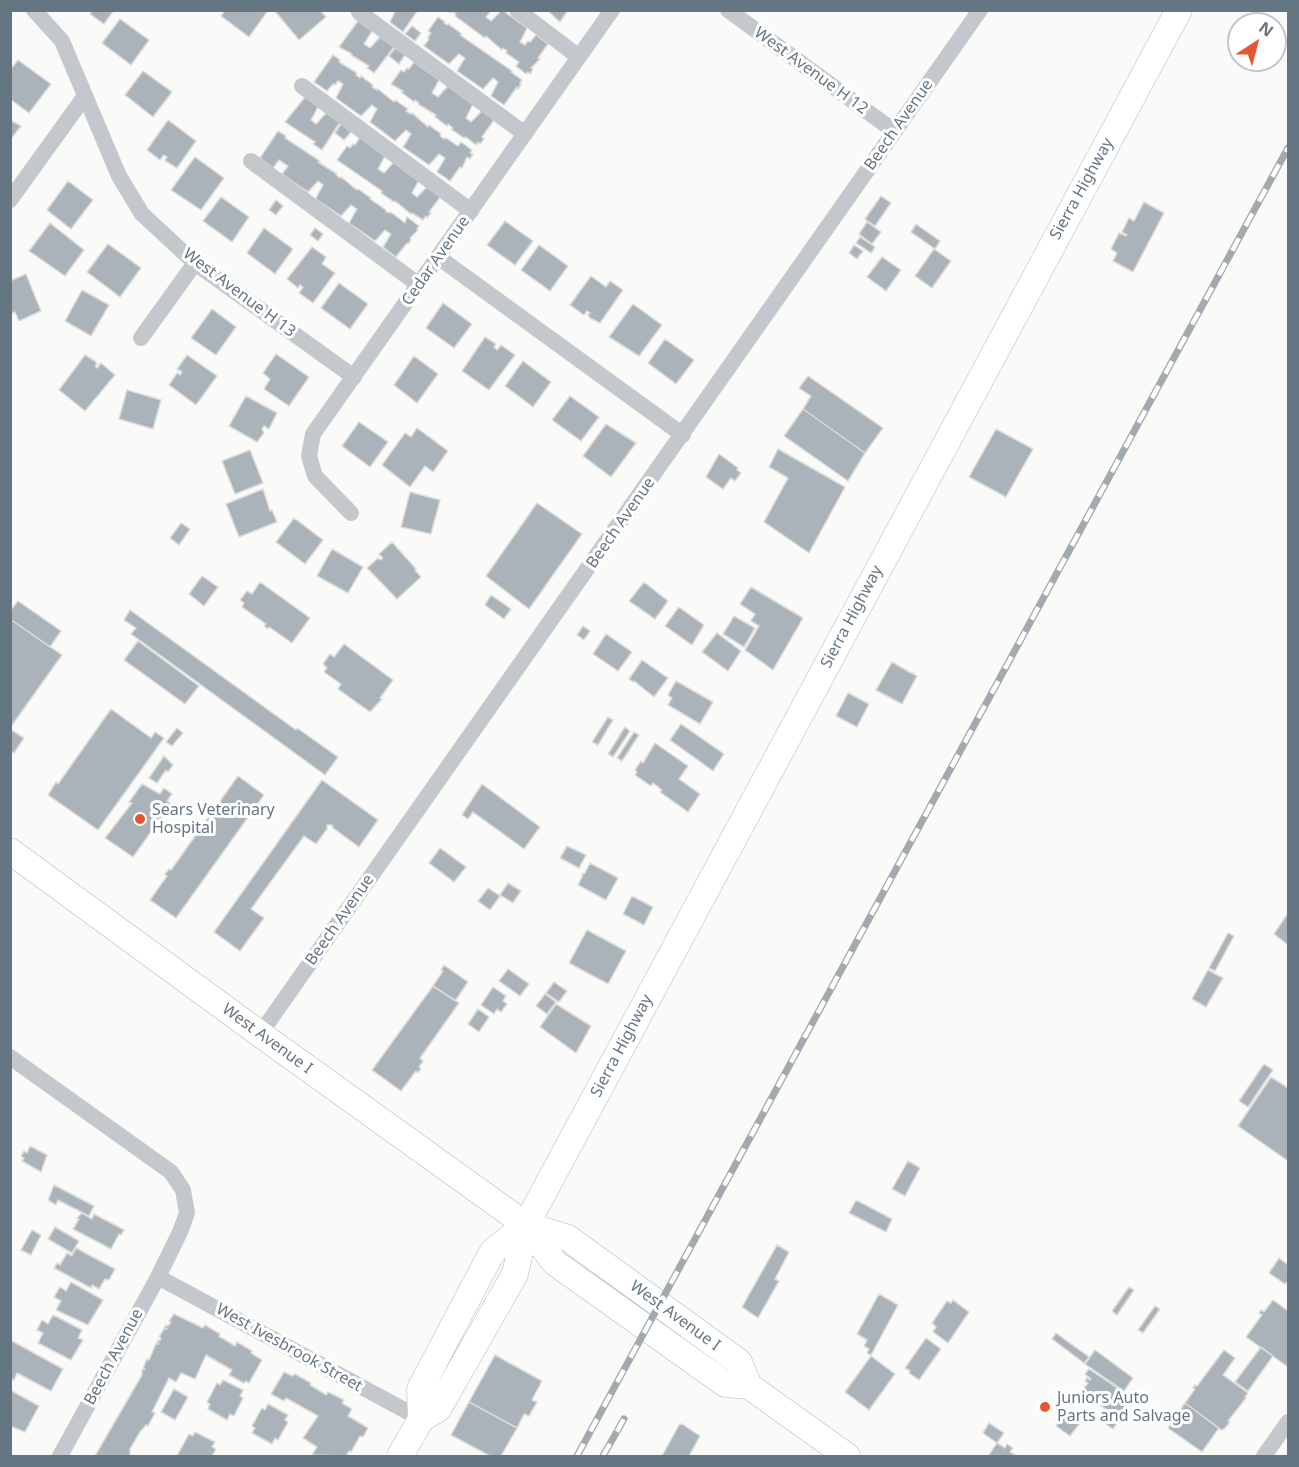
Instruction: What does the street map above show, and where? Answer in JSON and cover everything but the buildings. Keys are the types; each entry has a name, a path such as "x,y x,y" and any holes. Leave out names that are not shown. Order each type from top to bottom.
{"main road":[{"name":"Sierra Highway","path":"400,1456 421,1419 438,1409 515,1274 526,1225 1179,10"},
{"name":"West Avenue I","path":"10,851 526,1225 555,1263 564,1270 725,1384 749,1386 847,1456"}],"street":[{"name":"West Avenue H 13","path":"34,10 62,41 118,176 142,214 195,263 354,377"},
{"path":"517,10 579,57"},
{"name":"Cedar Avenue","path":"351,513 315,476 309,456 313,435 612,10"},
{"name":"West Avenue H 12","path":"728,10 894,131"},
{"name":"Beech Avenue","path":"260,1034 980,10"},
{"path":"359,12 525,134"},
{"path":"302,86 471,211"},
{"path":"10,201 85,96"},
{"path":"251,161 419,285"},
{"path":"438,257 683,435"},
{"path":"141,338 195,263"},
{"name":"Beech Avenue","path":"10,1057 171,1172 183,1190 187,1213 158,1276 60,1456"},
{"name":"West Ivesbrook Street","path":"158,1276 421,1419"},
{"path":"1264,1456 1288,1422"}],"railway":[{"path":"577,1456 1288,148"},
{"path":"603,1456 624,1419"}],"place":[{"name":"Sears Veterinary Hospital","path":"140,819"},
{"name":"Juniors Auto Parts and Salvage","path":"1045,1407"}]}
